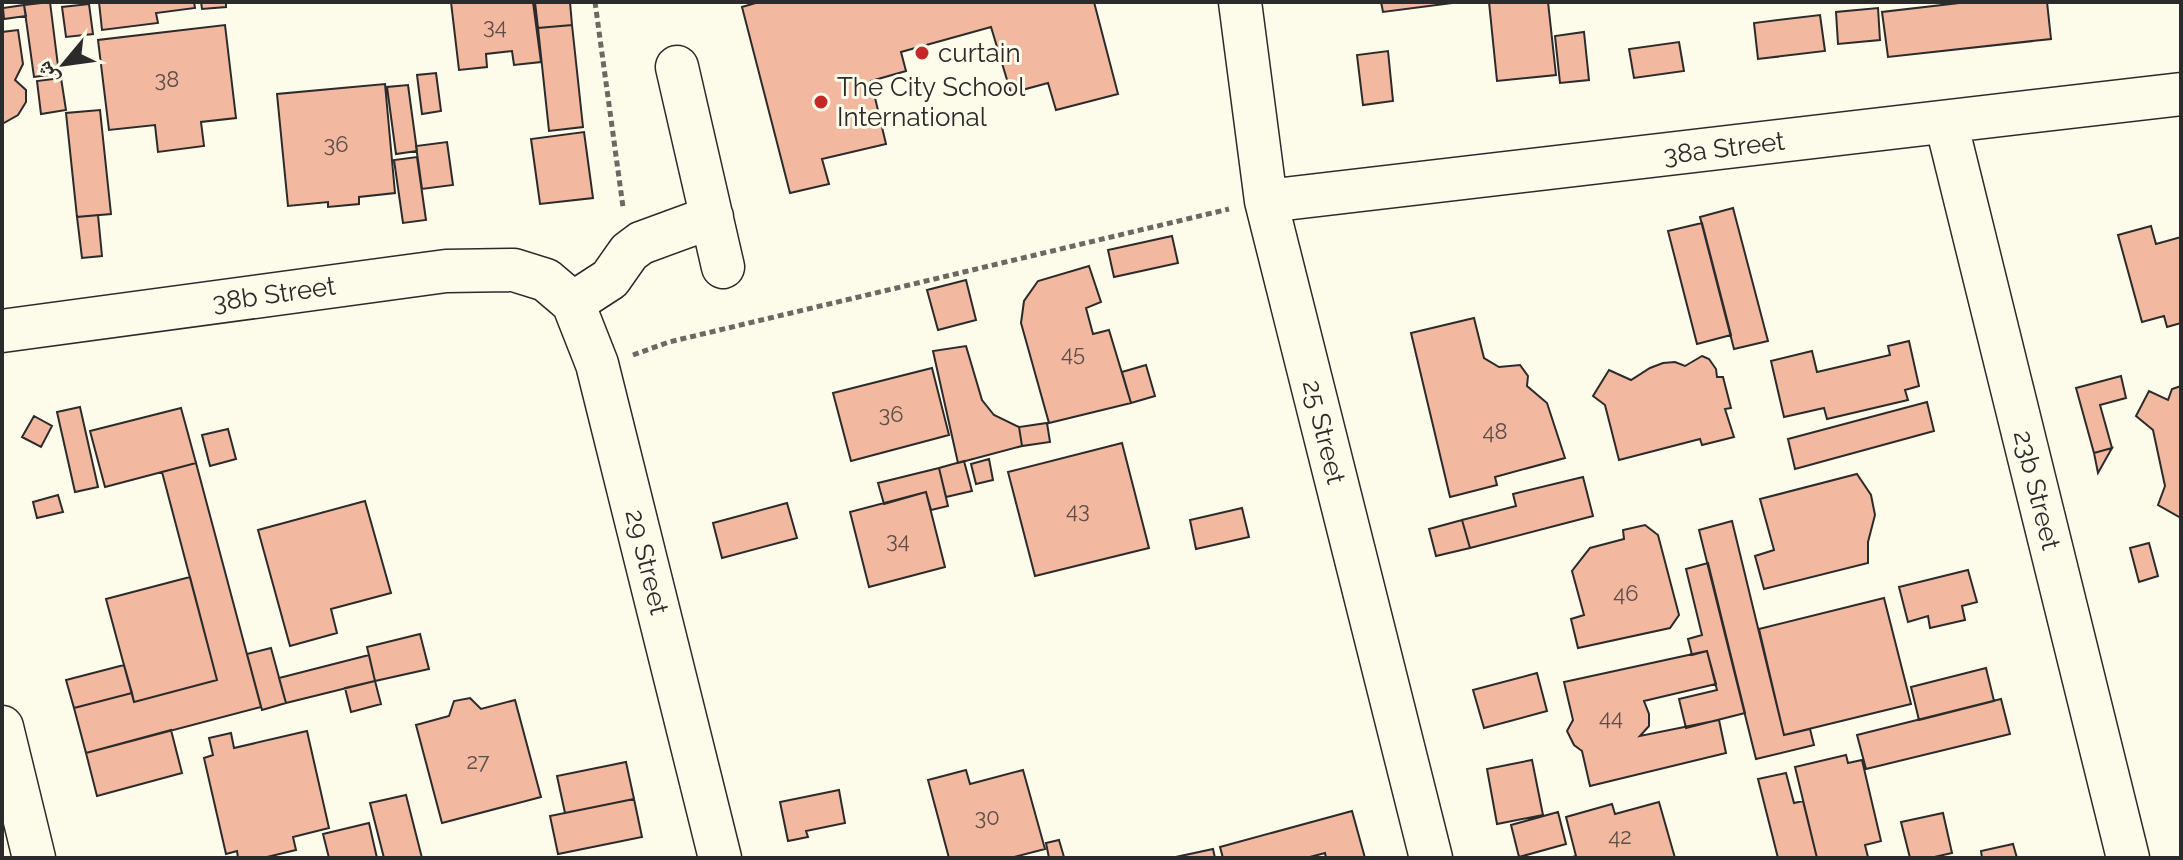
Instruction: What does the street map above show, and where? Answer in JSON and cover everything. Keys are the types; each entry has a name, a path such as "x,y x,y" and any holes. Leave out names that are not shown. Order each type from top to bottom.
{"street":[{"name":"25 Street","path":"1240,2 1266,201 1431,858"},
{"path":"677,67 723,267"},
{"name":"38a Street","path":"1266,201 2181,94"},
{"name":"23b Street","path":"1946,122 2128,858"},
{"path":"560,292 610,279 629,252 657,236 712,217"},
{"name":"38b Street","path":"2,331 446,271 514,270 560,292"},
{"name":"29 Street","path":"560,292 597,364 720,858"},
{"path":"2,727 34,858"}],"path":[{"path":"595,2 629,252"},
{"path":"597,364 684,339 1266,201"}],"building":[{"path":"50,2 59,74 34,77 24,5"},
{"path":"99,2 194,2 195,8 156,13 158,23 102,30"},
{"path":"201,2 226,2 226,7 202,9"},
{"path":"451,2 533,2 541,62 514,65 512,51 486,54 487,67 459,70"},
{"path":"535,2 570,2 572,25 538,28"},
{"name":"The City School International","path":"759,2 1094,2 1118,94 1056,110 1048,83 1011,93 991,27 901,52 906,71 871,81 886,144 822,159 829,184 790,193 742,7"},
{"path":"1381,2 1460,2 1383,12"},
{"path":"1489,2 1548,2 1556,75 1497,81"},
{"path":"1968,2 2047,2 2051,39 1888,57 1882,12"},
{"path":"89,4 93,34 66,37 62,7"},
{"path":"24,5 26,16 4,19 3,8"},
{"path":"1878,8 1880,40 1838,44 1836,12"},
{"path":"1820,15 1825,51 1758,59 1754,23"},
{"path":"225,25 236,118 201,122 204,146 158,152 155,125 109,130 98,40"},
{"path":"572,25 583,127 549,131 538,28"},
{"path":"18,30 23,64 15,80 26,90 26,102 18,115 2,124 2,32"},
{"path":"1584,32 1589,80 1560,83 1555,36"},
{"path":"1679,42 1684,71 1634,78 1629,49"},
{"path":"1388,51 1393,101 1363,105 1357,55"},
{"path":"436,73 441,111 422,114 417,75"},
{"path":"61,78 66,110 41,114 37,81"},
{"path":"385,84 395,193 359,197 359,204 328,207 328,202 288,206 277,94"},
{"path":"408,85 417,151 396,154 387,87"},
{"path":"100,110 111,214 77,217 66,113"},
{"path":"584,132 593,198 540,204 531,139"},
{"path":"447,142 453,185 422,189 416,146"},
{"path":"417,157 426,220 403,223 394,160"},
{"path":"1733,208 1768,341 1734,349 1700,217"},
{"path":"98,215 102,256 82,258 77,217"},
{"path":"1702,223 1731,335 1697,344 1668,231"},
{"path":"2151,226 2156,244 2181,237 2181,323 2167,327 2164,316 2142,322 2118,235"},
{"path":"1172,236 1178,263 1114,277 1108,250"},
{"path":"1089,266 1101,302 1086,308 1093,334 1109,330 1131,403 1049,423 1021,323 1024,301 1038,281"},
{"path":"966,280 976,320 938,330 927,290"},
{"path":"1474,318 1484,358 1499,367 1520,365 1528,376 1527,386 1547,403 1565,458 1495,477 1497,485 1450,497 1411,333"},
{"path":"1909,341 1919,386 1905,390 1908,400 1827,419 1824,408 1784,417 1771,361 1812,351 1817,372 1890,355 1888,346"},
{"path":"966,346 982,400 994,415 1019,427 1022,446 958,463 933,351"},
{"path":"1702,356 1709,359 1717,377 1723,377 1731,408 1725,409 1734,437 1702,445 1700,439 1619,460 1605,405 1593,396 1609,370 1631,380 1663,363 1675,362 1685,366"},
{"path":"1146,365 1155,396 1131,403 1122,372"},
{"path":"932,368 949,435 851,461 833,393"},
{"path":"2121,376 2126,398 2100,405 2112,448 2094,453 2076,388"},
{"path":"2181,386 2181,518 2158,505 2165,486 2153,430 2136,416 2149,391 2168,400 2172,389"},
{"path":"1927,402 1934,431 1795,469 1788,439"},
{"path":"80,407 98,487 75,492 57,412"},
{"path":"181,408 196,463 105,487 90,431"},
{"path":"34,416 52,426 41,447 22,437"},
{"path":"1047,423 1050,442 1022,446 1019,427"},
{"path":"228,429 236,459 210,466 202,435"},
{"path":"1122,443 1149,548 1035,576 1008,472"},
{"path":"2112,448 2098,473 2094,453"},
{"path":"989,459 993,480 976,484 971,464"},
{"path":"964,461 972,491 946,497 939,468"},
{"path":"196,463 261,707 86,753 74,708 132,693 134,702 217,680 162,472"},
{"path":"939,468 948,506 931,510 926,492 884,504 878,483"},
{"path":"1857,474 1871,495 1875,515 1868,542 1868,563 1764,589 1755,556 1774,550 1760,499"},
{"path":"1583,477 1593,516 1470,548 1462,520 1516,506 1513,494"},
{"path":"926,492 945,567 869,587 850,512"},
{"path":"58,495 63,512 37,518 33,502"},
{"path":"365,501 391,593 331,609 337,633 290,646 258,530"},
{"path":"787,503 797,538 722,558 713,523"},
{"path":"1242,508 1249,537 1196,549 1190,520"},
{"path":"1462,520 1470,548 1436,556 1429,529"},
{"path":"1732,521 1784,735 1810,729 1814,745 1756,759 1699,530"},
{"path":"1645,525 1658,535 1679,615 1670,628 1578,648 1571,619 1584,615 1572,571 1590,548 1624,539 1623,530"},
{"path":"2149,543 2158,576 2139,582 2130,548"},
{"path":"1708,563 1745,713 1686,728 1679,699 1717,690 1707,651 1692,655 1688,639 1702,635 1686,569"},
{"path":"1968,570 1977,602 1962,606 1965,620 1930,628 1928,616 1908,622 1899,587"},
{"path":"190,577 217,680 134,702 106,599"},
{"path":"1884,598 1911,704 1784,735 1759,629"},
{"path":"420,634 429,669 375,681 367,647"},
{"path":"271,648 286,703 262,710 247,654"},
{"path":"1707,651 1716,684 1644,701 1649,726 1640,736 1719,720 1726,753 1590,786 1582,751 1574,745 1567,731 1573,720 1564,682"},
{"path":"369,655 375,681 286,703 279,678"},
{"path":"124,665 132,693 74,708 66,680"},
{"path":"1986,668 1994,701 1919,720 1911,687"},
{"path":"1537,673 1547,711 1484,728 1473,690"},
{"path":"375,681 381,704 351,712 345,688"},
{"path":"470,698 481,709 515,700 541,797 442,823 416,725 449,716 454,701"},
{"path":"2001,699 2010,734 1866,769 1857,735"},
{"path":"171,730 182,773 97,796 86,753"},
{"path":"307,731 329,828 293,837 296,850 263,858 238,858 237,851 226,854 204,758 213,755 209,738 231,733 234,748"},
{"path":"1846,755 1848,763 1862,760 1881,841 1865,845 1868,857 1817,858 1795,767"},
{"path":"1532,760 1543,815 1497,824 1487,769"},
{"path":"626,762 634,799 565,813 557,776"},
{"path":"966,770 970,784 1023,770 1045,849 1010,858 949,858 928,780"},
{"path":"1786,773 1794,803 1803,801 1817,858 1778,858 1758,779"},
{"path":"839,790 845,823 806,831 808,837 788,841 780,802"},
{"path":"406,795 422,858 384,858 370,803"},
{"path":"634,799 642,837 558,854 550,816"},
{"path":"1659,802 1675,858 1569,858 1576,856 1566,817 1612,804 1615,814"},
{"path":"1352,811 1365,858 1326,858 1325,853 1306,858 1223,858 1220,847"},
{"path":"1558,812 1566,844 1519,857 1511,825"},
{"path":"1943,813 1952,853 1910,858 1901,822"},
{"path":"369,823 377,858 329,858 323,834"},
{"path":"1059,840 1064,857 1049,858 1046,843"},
{"path":"2013,844 2017,858 1982,858 1981,851"},
{"path":"1213,849 1215,858 1171,858"}],"place":[{"name":"curtain","path":"922,53"},
{"name":"The City School International","path":"821,102"}]}
